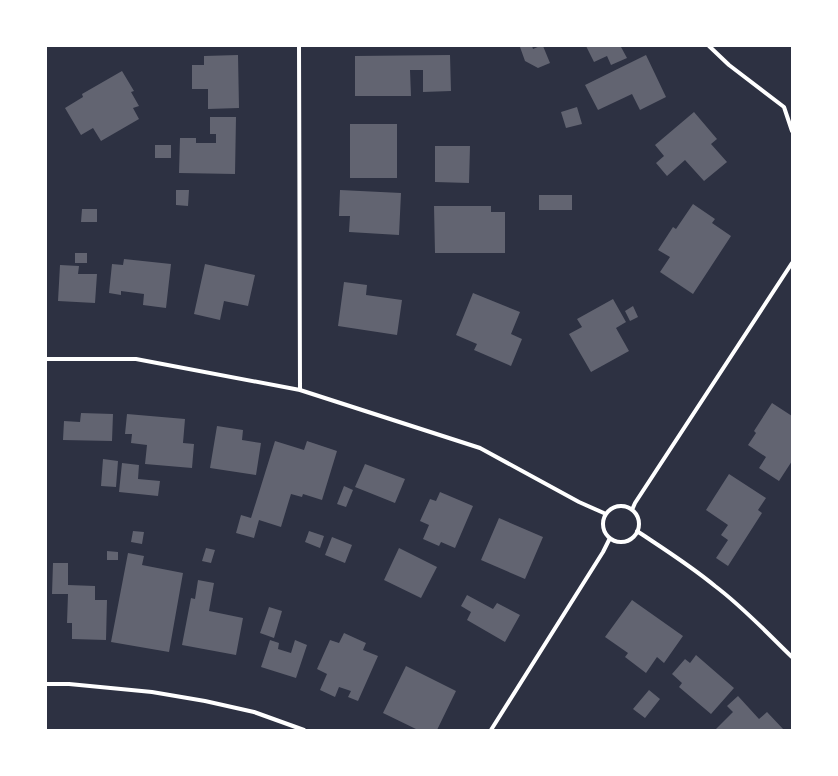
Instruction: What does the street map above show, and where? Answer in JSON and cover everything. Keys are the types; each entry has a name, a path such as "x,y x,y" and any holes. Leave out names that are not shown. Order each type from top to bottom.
{"street":[{"path":"298,46 300,390"},
{"path":"709,46 729,65 784,107 792,131"},
{"path":"632,510 635,503 792,263"},
{"path":"46,359 136,359 300,390 480,448 579,502 606,514"},
{"path":"621,506 632,510 636,514 639,525 634,536 630,540 624,542 618,542 610,538 604,531 603,526 606,514 615,507 621,506"},
{"path":"637,531 716,586 792,657"},
{"path":"491,730 610,538"},
{"path":"46,684 69,684 152,692 205,701 254,712 304,730"}],"building":[{"path":"532,46 533,49 543,46 550,63 538,68 525,61 520,47"},
{"path":"586,46 624,46 621,47 627,58 611,65 607,56 594,62"},
{"path":"238,55 239,108 208,109 208,89 192,89 192,65 204,65 204,56"},
{"path":"450,55 451,91 423,92 423,70 410,70 411,96 355,96 355,56"},
{"path":"646,55 666,97 640,110 632,94 598,110 585,85"},
{"path":"122,71 134,91 131,92 139,106 133,108 139,119 101,141 93,128 81,135 65,108 83,97 82,94"},
{"path":"577,107 582,124 566,128 561,112"},
{"path":"694,112 717,139 711,144 727,162 704,181 685,160 667,176 656,163 664,156 655,145"},
{"path":"210,117 236,117 235,174 179,173 180,138 196,138 196,143 216,143 216,134 210,134"},
{"path":"350,124 397,124 397,178 350,178"},
{"path":"155,145 171,145 171,158 155,158"},
{"path":"435,146 470,146 469,183 435,182"},
{"path":"176,190 189,190 188,206 176,205"},
{"path":"340,190 401,193 399,235 349,232 350,216 339,216"},
{"path":"539,195 572,195 572,210 539,210"},
{"path":"693,204 715,219 712,223 731,236 693,294 660,272 670,257 658,250 673,227 676,229"},
{"path":"434,206 491,206 491,212 505,212 505,253 435,253"},
{"path":"82,209 97,209 97,222 81,222"},
{"path":"75,253 87,253 87,263 75,263"},
{"path":"124,259 171,264 166,308 143,305 144,294 121,291 121,295 109,293 112,264 123,265"},
{"path":"205,264 255,275 248,306 224,301 220,320 194,314"},
{"path":"60,265 79,266 78,274 97,274 95,303 58,301"},
{"path":"344,282 367,285 366,295 402,300 397,335 338,326"},
{"path":"473,293 520,312 511,334 522,339 511,366 474,350 477,344 456,335"},
{"path":"613,299 626,322 616,328 629,351 591,372 569,334 582,327 577,319"},
{"path":"633,306 638,317 630,321 625,311"},
{"path":"772,403 792,416 792,461 779,481 759,468 766,457 748,445 756,433 754,431"},
{"path":"81,413 113,414 112,441 63,440 64,421 80,422"},
{"path":"127,414 185,419 183,443 194,444 192,468 145,464 147,445 131,443 132,434 125,434"},
{"path":"217,426 243,430 242,440 261,443 256,475 210,468"},
{"path":"275,441 304,450 307,441 337,451 322,500 303,494 302,497 291,494 281,527 259,520 254,538 236,533 241,515 251,518"},
{"path":"103,459 118,461 116,487 101,486"},
{"path":"122,463 139,465 138,479 160,481 158,496 119,492"},
{"path":"365,464 405,479 395,503 355,487"},
{"path":"729,474 766,498 758,510 762,513 728,566 716,558 728,540 721,535 728,525 706,510"},
{"path":"344,486 353,490 346,507 337,504"},
{"path":"440,492 473,506 455,548 441,542 439,546 423,539 429,525 420,521 430,499 436,501"},
{"path":"499,518 543,537 525,579 481,560"},
{"path":"133,531 144,532 142,544 131,542"},
{"path":"309,531 324,536 320,548 305,542"},
{"path":"332,537 352,545 345,563 325,555"},
{"path":"206,548 215,550 211,563 202,561"},
{"path":"399,548 437,567 421,598 384,580"},
{"path":"107,551 118,552 118,560 107,560"},
{"path":"128,553 144,556 142,565 183,573 169,652 111,642"},
{"path":"53,563 68,563 68,585 95,586 95,600 107,600 106,640 72,639 72,623 67,623 68,594 52,594"},
{"path":"198,580 214,583 209,611 243,618 236,655 182,645 191,598 195,599"},
{"path":"467,595 493,609 497,603 520,615 505,642 467,620 471,612 461,606"},
{"path":"632,600 683,636 664,663 657,657 646,673 625,657 628,653 605,637"},
{"path":"269,607 282,611 274,638 260,633"},
{"path":"344,633 366,643 363,650 378,656 358,701 348,697 351,691 339,687 335,697 320,690 327,674 317,669 330,640 339,643"},
{"path":"270,640 279,643 278,649 291,653 295,640 307,645 296,678 261,667"},
{"path":"696,655 734,688 711,714 679,687 682,683 672,674 685,659 690,663"},
{"path":"406,666 456,691 437,730 418,730 383,713"},
{"path":"649,690 660,699 645,718 633,709"},
{"path":"738,696 759,719 767,712 784,730 717,730 716,729 733,712 727,706"}]}
